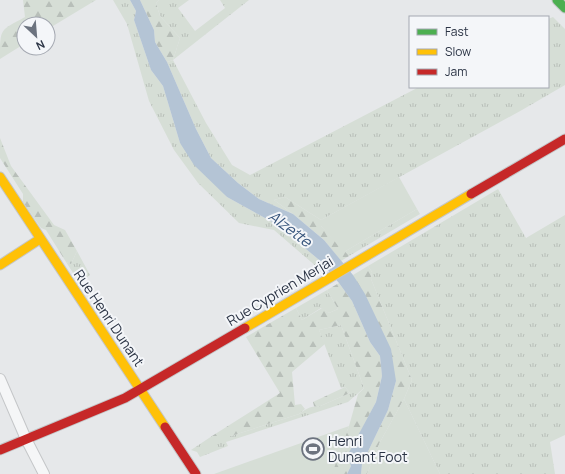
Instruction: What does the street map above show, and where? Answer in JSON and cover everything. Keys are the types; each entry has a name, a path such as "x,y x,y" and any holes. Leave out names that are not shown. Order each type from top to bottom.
{"street":[{"path":"557,0 565,8"},
{"name":"Rue Cyprien Merjai","path":"0,450 125,398 565,139"},
{"name":"Rue Henri Dunant","path":"0,177 196,474"},
{"path":"0,265 40,239"},
{"path":"0,379 26,439 44,474"}],"green space":[{"path":"23,0 96,0 56,24 56,16 25,16"},
{"path":"113,0 130,0 136,11 134,20 151,70 163,86 180,143 227,197 276,224 318,259 327,269 237,322 235,320 318,268 274,230 239,223 198,183 174,150 149,101 127,24"},
{"path":"140,0 159,0 156,3 160,16 180,38 173,60 167,62 155,42 154,30"},
{"path":"159,0 189,0 178,8 195,31 225,8 220,0 249,0 173,60 180,38 160,16 156,3"},
{"path":"553,17 565,29 565,85 321,220 285,197 274,200 293,214 259,199 238,183 211,158 196,129 167,62 173,60 206,123 232,165 250,175 417,88 549,88 549,19"},
{"path":"16,22 16,49 0,59 1,35 6,28"},
{"path":"0,138 11,166 54,225 65,230 77,251 71,264 66,262 46,230 41,228 23,202 23,194 0,158"},
{"path":"399,177 417,209 344,252 321,226 321,220"},
{"path":"498,189 526,238 565,215 565,435 550,442 555,474 440,474 404,399 412,380 371,279 372,272 368,266"},
{"path":"285,197 321,220 321,226 349,256 341,261 324,240 274,200"},
{"path":"417,209 420,214 349,256 344,252"},
{"path":"77,251 90,275 79,282 66,262 71,264"},
{"path":"368,266 372,272 371,279 412,380 404,399 380,442 367,474 361,474 362,464 388,410 396,381 353,275"},
{"path":"339,283 352,301 370,342 380,356 382,376 376,402 348,456 351,466 347,474 332,474 332,472 349,426 358,394 364,388 341,325 319,330 325,344 292,372 295,405 301,404 305,409 299,414 231,436 212,436 280,393 246,337 296,308 302,320 322,308 329,313 338,309 327,290"},
{"path":"327,290 338,309 329,313 321,308 302,320 296,308"},
{"path":"341,325 364,388 348,402 226,442 228,446 200,457 197,452 191,450 212,436 231,436 299,414 308,408 318,407 350,393 345,387 341,388 319,330"},
{"path":"345,387 350,393 318,407 314,406 313,402"},
{"path":"404,399 440,474 367,474 380,442"},
{"name":"Henri Dunant Foot","path":"349,426 332,474 214,474"}],"water":[{"name":"Alzette","path":"130,0 140,0 154,30 155,42 167,62 196,129 211,158 238,183 259,199 293,214 324,240 353,275 365,294 391,349 396,381 388,410 362,464 361,474 347,474 351,466 347,456 376,402 382,376 380,356 370,342 352,301 339,283 318,259 276,224 227,197 194,165 180,143 163,86 151,70 134,20 136,11"}],"traffic: fast":[{"path":"557,0 565,8"}],"traffic: slow":[{"path":"0,177 165,427"},
{"path":"245,328 471,194"},
{"path":"0,265 40,239"}],"traffic: jam":[{"path":"471,194 565,139"},
{"path":"0,450 125,398 245,328"},
{"path":"165,427 196,474"}],"place":[{"name":"Henri Dunant Foot","path":"313,449"}]}
